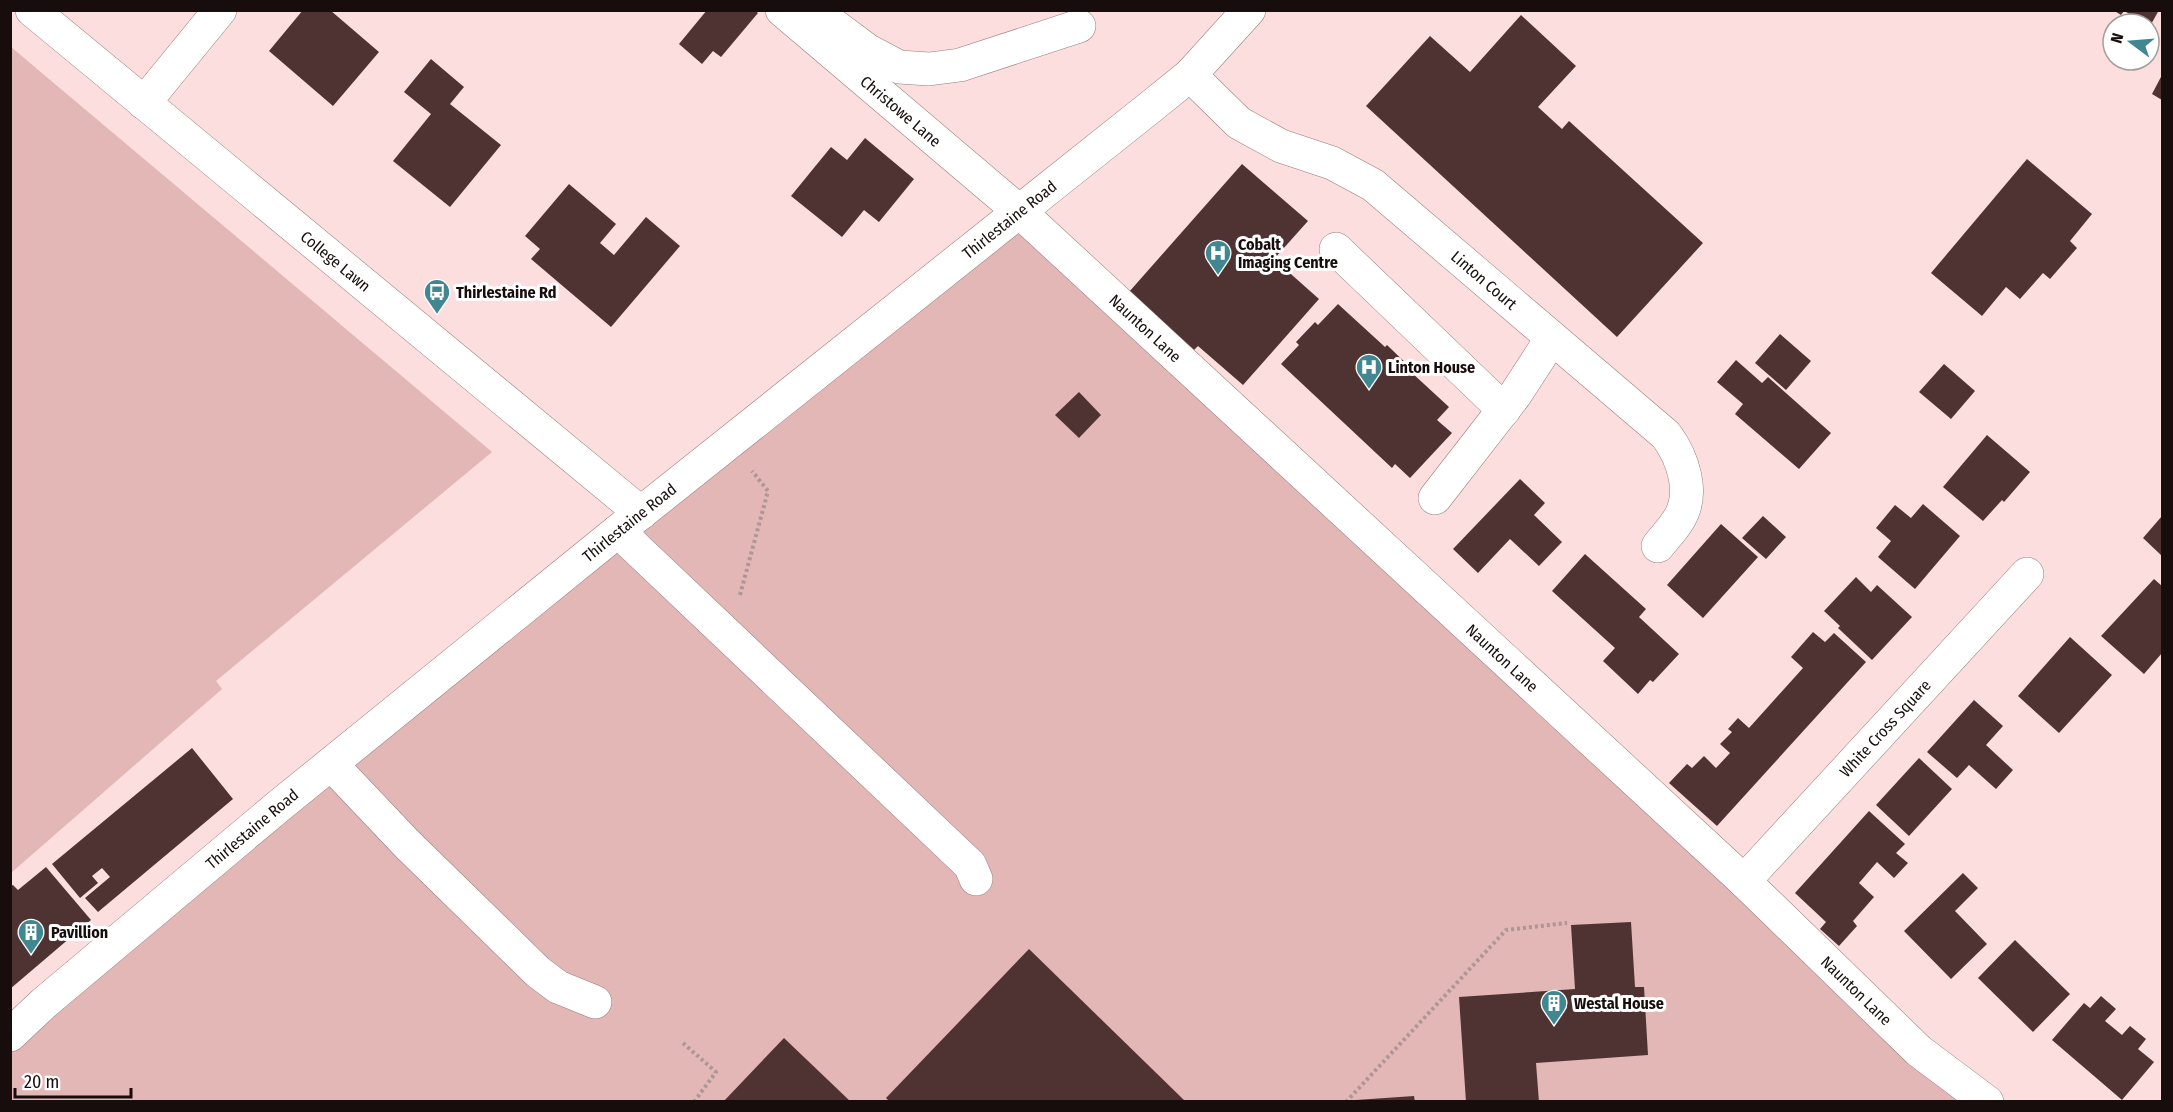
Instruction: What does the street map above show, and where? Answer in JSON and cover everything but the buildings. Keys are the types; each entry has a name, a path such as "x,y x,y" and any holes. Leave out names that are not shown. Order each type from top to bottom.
{"main road":[{"name":"College Lawn","path":"32,10 144,103 629,522 729,636 970,865 976,879"},
{"path":"144,103 220,10"},
{"name":"Christowe Lane","path":"782,10 1020,212"},
{"path":"813,10 867,50 898,67 929,69 960,65 1079,26"},
{"name":"Thirlestaine Road","path":"10,1035 62,988 331,764 629,522 1190,75 1249,10"},
{"name":"Linton Court","path":"1190,75 1239,123 1281,146 1332,163 1373,185 1666,435 1681,462 1686,482 1684,506 1679,519 1658,546"},
{"name":"Naunton Lane","path":"1020,212 1744,881 1919,1051 1987,1101"},
{"path":"1336,249 1504,410"},
{"path":"1435,498 1515,395 1552,338"},
{"name":"White Cross Square","path":"1744,881 2027,574"},
{"path":"331,764 407,844 538,972 558,987 595,1002"}],"path":[{"path":"729,636 748,614 738,600 768,491 751,468"},
{"path":"1346,1101 1506,930 1567,923"},
{"path":"683,1042 716,1072 694,1101"}],"shaded area":[{"path":"11,47 492,452 216,681 222,689 11,873"},
{"path":"1020,212 1987,1102 11,1102 11,1035"}],"place":[{"name":"Cobalt Imaging Centre","path":"1218,276"},
{"name":"Thirlestaine Rd","path":"437,315"},
{"name":"Linton House","path":"1369,390"},
{"name":"Pavillion","path":"31,955"},
{"name":"Westal House","path":"1554,1026"}]}
